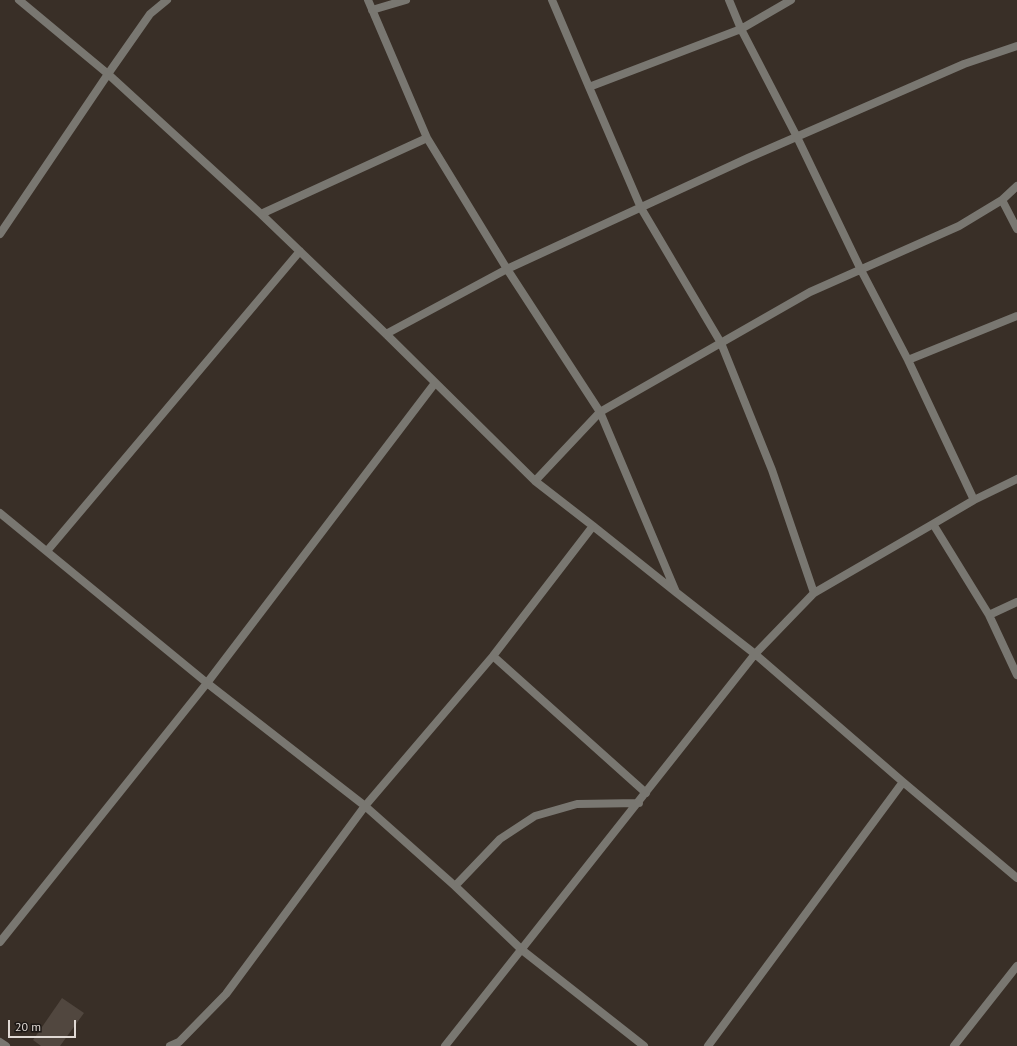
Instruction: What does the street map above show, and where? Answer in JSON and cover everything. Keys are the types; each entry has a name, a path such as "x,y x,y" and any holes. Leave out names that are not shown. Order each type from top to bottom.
{"street":[{"path":"19,0 108,74 261,214 386,334 535,481 755,654 903,782 1016,876"},
{"path":"0,234 150,14 167,0"},
{"path":"368,0 427,138 507,269 600,412 676,593"},
{"path":"372,10 406,0"},
{"path":"552,0 642,208 722,343 772,470 814,593"},
{"path":"729,0 741,29 797,137 861,270 908,360 974,500"},
{"path":"589,87 741,29 791,0"},
{"path":"386,334 507,269 748,158 964,64 1017,46"},
{"path":"261,214 427,138"},
{"path":"535,481 600,412 810,292 959,226 1002,200 1017,186"},
{"path":"1002,200 1017,229"},
{"path":"47,551 300,251"},
{"path":"908,360 1017,316"},
{"path":"0,942 207,683 435,383"},
{"path":"445,1046 755,654 814,593 974,500 1017,479"},
{"path":"0,513 207,683 365,806 455,886 522,950 644,1046"},
{"path":"933,524 989,615 1017,675"},
{"path":"170,1046 179,1042 226,994 365,806 493,656 593,526"},
{"path":"989,615 1017,602"},
{"path":"493,656 646,793"},
{"path":"708,1046 903,782"},
{"path":"455,886 500,839 535,816 577,804 638,803"},
{"path":"954,1046 1017,966"},
{"path":"0,1042 6,1046"}],"building":[{"path":"62,998 84,1013 60,1046 41,1046 33,1040"}]}
